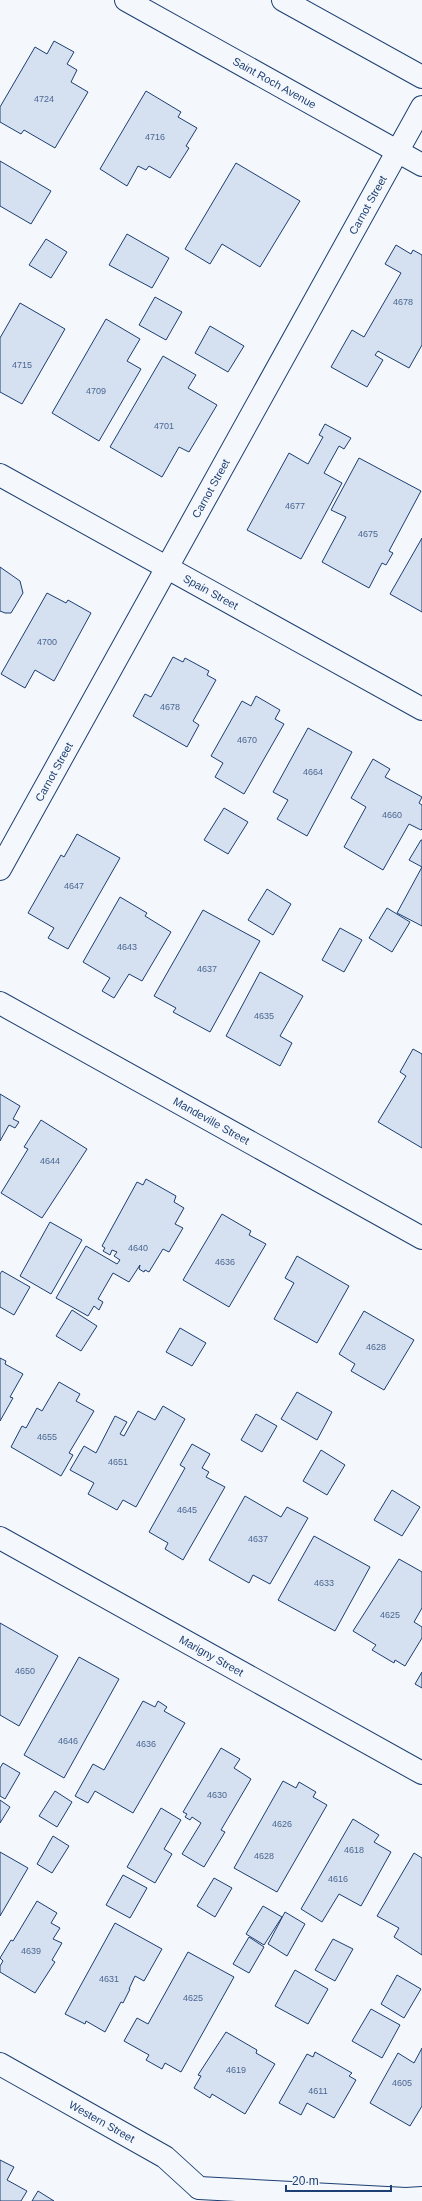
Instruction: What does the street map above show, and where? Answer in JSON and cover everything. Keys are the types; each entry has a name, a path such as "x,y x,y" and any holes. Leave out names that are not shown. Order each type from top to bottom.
{"street":[{"name":"Saint Roch Avenue","path":"126,0 422,165"},
{"path":"283,0 422,77"},
{"name":"Carnot Street","path":"0,869 422,108"},
{"name":"Spain Street","path":"0,475 422,709"},
{"name":"Mandeville Street","path":"0,1004 422,1238"},
{"name":"Marigny Street","path":"0,1538 422,1773"},
{"name":"Western Street","path":"0,2064 165,2157 195,2194"},
{"path":"195,2194 406,2199 422,2198"}],"building":[{"path":"54,41 74,52 67,64 77,70 71,82 88,92 55,148 24,130 21,134 0,122 0,107 35,47 47,54"},
{"path":"146,91 181,112 178,117 197,128 186,146 189,148 170,178 149,166 146,170 138,166 127,186 100,169"},
{"path":"0,161 51,191 31,224 0,206"},
{"path":"236,163 300,201 260,267 222,244 210,264 185,249"},
{"path":"127,234 169,258 152,288 109,265"},
{"path":"46,239 67,252 51,278 29,265"},
{"path":"396,245 411,254 413,250 422,255 422,345 409,368 378,351 375,355 383,360 367,387 331,367 352,330 364,337 401,273 385,264"},
{"path":"155,297 182,312 166,340 139,325"},
{"path":"20,303 65,329 22,404 0,392 0,338"},
{"path":"106,319 140,339 127,361 141,369 99,441 52,413"},
{"path":"210,326 244,346 228,372 195,353"},
{"path":"163,356 196,375 188,388 217,405 189,452 179,447 162,477 110,447"},
{"path":"325,424 351,438 344,449 339,446 324,473 342,483 301,559 247,530 289,453 308,464 323,437 319,435"},
{"path":"359,458 421,491 389,551 393,553 386,565 382,563 369,588 322,562 346,517 331,510"},
{"path":"422,538 422,612 390,594"},
{"path":"0,567 20,581 23,593 11,613 0,611"},
{"path":"47,593 66,603 68,600 91,613 54,681 35,670 25,688 1,674"},
{"path":"173,657 183,662 185,658 209,671 207,675 216,680 193,721 199,725 187,747 133,716 145,694 151,697"},
{"path":"256,696 280,710 275,719 284,724 244,794 215,777 223,763 211,756 242,701 251,706"},
{"path":"308,728 352,752 307,836 277,819 288,800 273,792"},
{"path":"373,759 390,769 385,777 422,797 419,803 422,805 422,829 421,830 409,824 383,870 344,847 366,807 351,798"},
{"path":"224,808 248,822 228,854 204,840"},
{"path":"77,834 120,858 68,949 48,938 54,928 28,913 61,855 64,857"},
{"path":"422,840 422,867 409,860"},
{"path":"422,867 422,926 397,913"},
{"path":"267,889 291,904 273,935 248,920"},
{"path":"120,897 147,913 145,916 171,932 142,981 129,974 114,998 102,991 110,978 83,962"},
{"path":"387,908 410,922 392,952 369,938"},
{"path":"203,910 260,941 210,1032 173,1012 176,1008 154,996"},
{"path":"340,928 362,940 344,972 322,960"},
{"path":"260,972 303,996 280,1036 292,1043 280,1066 226,1036"},
{"path":"413,1049 422,1054 422,1148 378,1122 406,1076 400,1072"},
{"path":"0,1094 20,1106 13,1119 19,1122 15,1128 9,1125 0,1141"},
{"path":"41,1120 87,1149 42,1218 1,1193 28,1149 24,1147"},
{"path":"146,1179 176,1196 174,1202 184,1208 175,1224 183,1228 169,1252 163,1249 149,1272 145,1270 144,1272 139,1269 140,1265 129,1282 113,1273 98,1299 103,1302 99,1310 94,1306 88,1316 56,1298 86,1246 117,1264 120,1260 114,1256 117,1252 112,1250 110,1255 103,1251 105,1248 102,1246 137,1182 143,1185"},
{"path":"222,1214 251,1231 249,1235 266,1244 229,1307 183,1280"},
{"path":"50,1222 82,1240 51,1294 20,1276"},
{"path":"297,1256 349,1286 317,1343 274,1319 294,1283 285,1278"},
{"path":"2,1271 30,1287 14,1315 0,1307 0,1274"},
{"path":"72,1310 97,1326 81,1351 56,1336"},
{"path":"364,1311 414,1340 384,1390 351,1371 355,1364 339,1354"},
{"path":"180,1328 206,1343 192,1366 166,1352"},
{"path":"0,1358 6,1361 5,1364 23,1374 10,1397 13,1398 0,1421"},
{"path":"59,1382 80,1394 76,1401 94,1411 69,1453 73,1455 61,1476 11,1447 22,1426 26,1428 37,1408 42,1411"},
{"path":"297,1392 332,1412 317,1440 281,1419"},
{"path":"163,1406 185,1419 136,1507 123,1500 117,1510 88,1494 94,1483 70,1470 84,1446 96,1453 115,1416 127,1422 120,1434 124,1436 138,1411 155,1420"},
{"path":"256,1414 277,1426 262,1452 241,1440"},
{"path":"192,1444 210,1454 202,1468 209,1472 206,1477 225,1487 183,1560 165,1549 168,1543 149,1532 185,1468 180,1465"},
{"path":"321,1450 345,1465 327,1495 303,1481"},
{"path":"392,1490 420,1507 402,1536 374,1520"},
{"path":"245,1496 281,1517 287,1507 308,1518 270,1584 253,1575 249,1583 209,1560"},
{"path":"314,1536 370,1567 335,1631 278,1600"},
{"path":"399,1559 422,1572 422,1608 414,1622 422,1627 422,1638 405,1666 395,1660 394,1663 372,1650 376,1645 353,1631"},
{"path":"0,1623 58,1656 19,1726 0,1715"},
{"path":"79,1657 119,1679 64,1778 24,1755"},
{"path":"422,1672 422,1688 415,1684"},
{"path":"143,1701 155,1707 158,1701 167,1707 164,1711 185,1723 133,1813 95,1791 88,1803 75,1796 93,1764 104,1770"},
{"path":"221,1748 240,1759 234,1768 251,1779 221,1830 225,1832 204,1867 182,1854 201,1823 192,1817 190,1820 185,1817 187,1814 183,1812"},
{"path":"3,1763 20,1773 5,1799 0,1796 0,1768"},
{"path":"283,1781 296,1788 299,1782 316,1792 313,1797 327,1805 277,1892 234,1868"},
{"path":"55,1791 72,1802 57,1827 39,1816"},
{"path":"0,1800 10,1807 0,1823"},
{"path":"161,1808 181,1820 164,1849 172,1854 155,1883 127,1867"},
{"path":"353,1819 379,1835 374,1842 391,1852 361,1906 339,1894 322,1922 301,1909"},
{"path":"53,1836 69,1846 52,1873 37,1864"},
{"path":"0,1852 28,1868 0,1916"},
{"path":"414,1853 422,1858 422,1955 394,1937 399,1928 377,1916"},
{"path":"123,1875 147,1888 130,1918 106,1905"},
{"path":"214,1878 232,1888 215,1917 197,1906"},
{"path":"37,1901 57,1913 51,1923 60,1928 53,1939 62,1943 52,1960 55,1962 35,1993 0,1972 0,1966 3,1961 0,1958 11,1940 13,1941"},
{"path":"263,1906 282,1917 264,1945 246,1934"},
{"path":"285,1912 305,1924 287,1956 268,1944"},
{"path":"115,1923 162,1949 144,1981 135,1976 123,2003 121,2002 105,2032 86,2021 85,2024 65,2014"},
{"path":"249,1937 264,1947 249,1973 233,1964"},
{"path":"333,1939 353,1949 335,1981 315,1970"},
{"path":"188,1952 234,1977 181,2072 165,2063 162,2069 146,2060 149,2055 124,2041 137,2018 148,2024"},
{"path":"295,1970 328,1989 308,2024 275,2006"},
{"path":"397,1975 421,1989 404,2018 381,2004"},
{"path":"371,2009 400,2025 382,2058 352,2041"},
{"path":"226,2032 257,2050 256,2053 275,2064 245,2114 212,2094 210,2098 194,2088 201,2076 198,2075"},
{"path":"422,2048 422,2106 410,2126 370,2103 398,2053 414,2063"},
{"path":"315,2052 352,2073 349,2076 356,2080 334,2118 307,2103 301,2115 279,2103 307,2054 313,2057"},
{"path":"0,2160 14,2167 7,2180 27,2191 21,2201 0,2201"},
{"path":"38,2191 54,2201 32,2201"}]}
